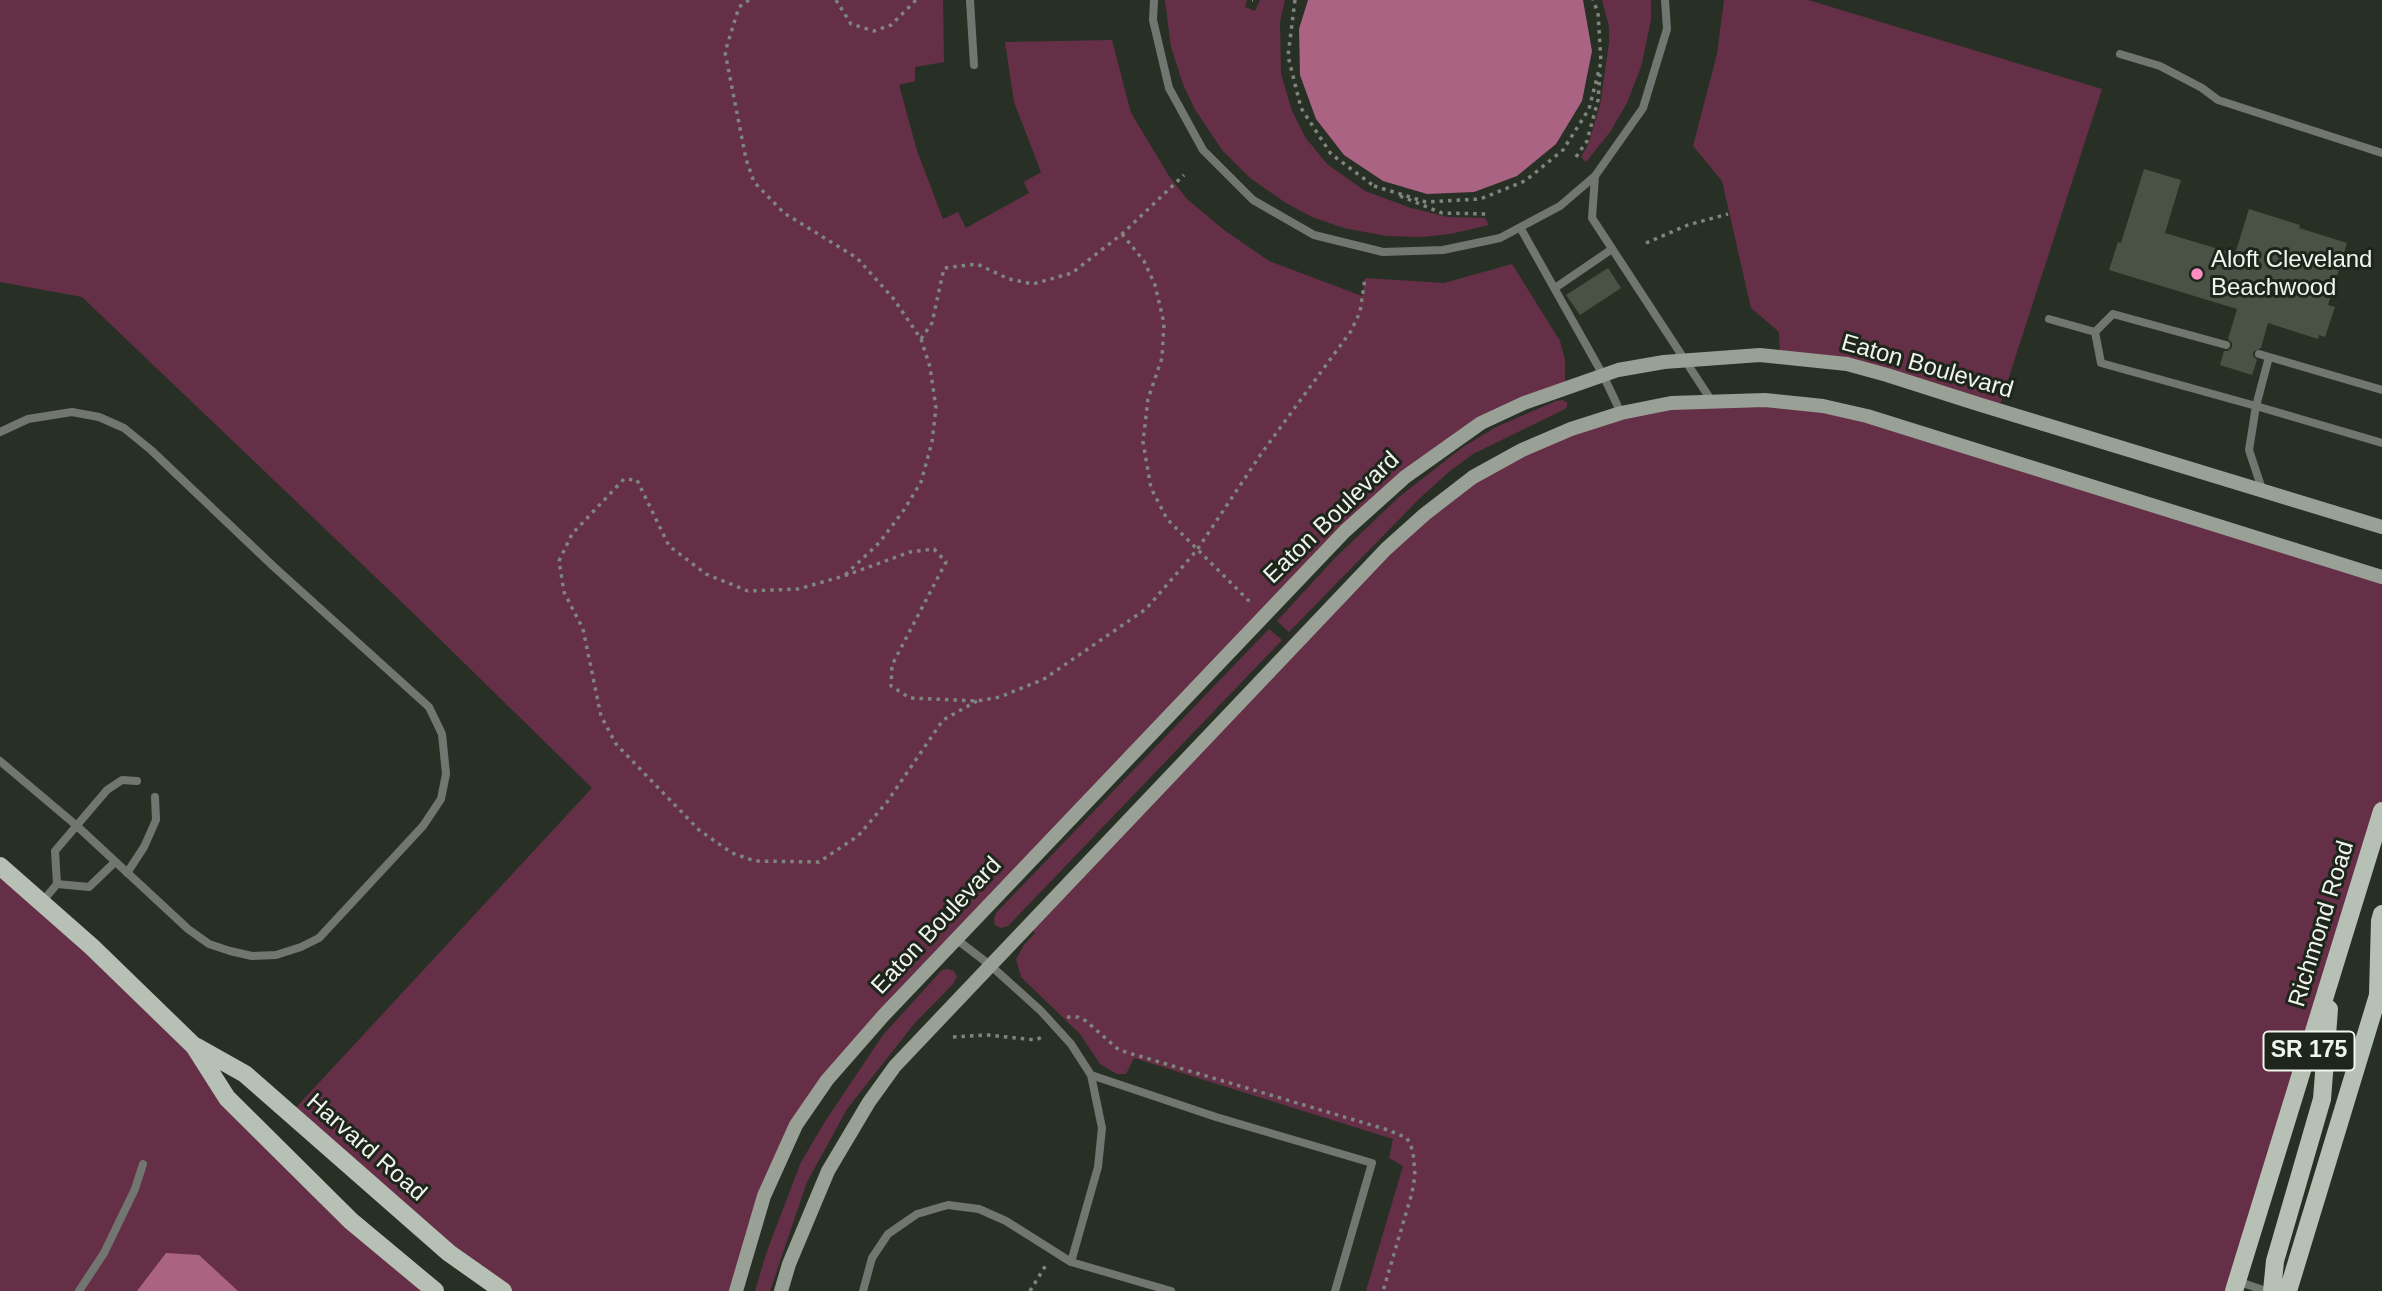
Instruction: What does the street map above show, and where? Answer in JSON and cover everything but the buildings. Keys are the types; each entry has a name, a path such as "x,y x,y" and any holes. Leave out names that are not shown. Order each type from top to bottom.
{"main road":[{"name":"Richmond Road","path":"2236,1286 2382,811"},
{"name":"Harvard Road","path":"0,866 92,947 194,1045 245,1074 449,1253 503,1291"},
{"path":"2380,988 2382,914"},
{"path":"2272,1291 2276,1261 2322,1099 2331,978"},
{"name":"SR 175","path":"2288,1291 2380,988"},
{"name":"Harvard Road","path":"194,1045 227,1098 351,1221 435,1291"}],"street":[{"name":"Eaton Boulevard","path":"736,1291 764,1196 796,1125 827,1080 883,1016 1374,503 1405,477 1481,424 1524,403 1618,370 1683,360 1760,355 1847,364 2382,527"},
{"path":"781,1291 789,1264 828,1171 869,1102 895,1066 1386,549 1473,477 1522,450 1571,429 1621,413 1671,403 1765,400 1823,406 1867,416 2382,578"}],"lane":[{"path":"970,0 974,65"},
{"path":"1154,0 1153,20 1169,88 1203,150 1253,200 1314,235 1383,252 1443,250 1500,238 1560,206 1595,176 1643,108 1667,29 1665,0"},
{"path":"2120,54 2160,66 2202,88 2218,100 2382,153"},
{"path":"1595,176 1592,218 1711,400"},
{"path":"1521,229 1603,375 1621,413"},
{"path":"1555,288 1612,249"},
{"path":"2095,332 2113,314 2226,345"},
{"path":"2049,319 2095,332"},
{"path":"2095,332 2101,363 2382,443"},
{"path":"2259,354 2382,390"},
{"path":"2263,492 2249,450 2256,406 2269,357"},
{"path":"0,432 28,419 72,412 99,417 124,428 429,707 442,734 446,774 441,799 423,826 319,938 276,955 252,956 209,944 188,929 77,826 0,761"},
{"path":"42,902 57,884 55,851 107,790 122,780 136,781"},
{"path":"127,873 144,847 156,820 155,797"},
{"path":"57,884 89,887 115,862"},
{"path":"956,939 990,965 1041,1011 1071,1044 1091,1075 1101,1128 1098,1167 1071,1262"},
{"path":"1091,1075 1254,1129 1372,1163 1335,1291"},
{"path":"79,1291 104,1253 135,1189 143,1164"},
{"path":"863,1291 872,1258 888,1234 917,1214 948,1205 979,1209 1006,1221 1071,1262 1171,1291"},
{"path":"2236,1286 2266,1291"}],"path":[{"path":"749,0 739,7 725,52 746,159 754,182 784,213 857,258 893,298 921,339 930,367 936,408 932,442 921,482 879,543 844,576"},
{"path":"835,0 852,24 874,31 891,25 916,0"},
{"path":"1295,0 1288,56 1301,108 1331,154 1374,186 1442,213 1487,214"},
{"path":"1576,157 1587,141 1598,100 1601,62 1598,13 1593,0"},
{"path":"1374,186 1426,202 1480,199 1525,181 1563,150 1589,109 1601,62"},
{"path":"921,339 932,323 944,268 977,264 1009,279 1033,284 1072,272 1122,234 1184,175"},
{"path":"1646,243 1688,225 1728,214"},
{"path":"1122,234 1144,261 1155,285 1164,323 1162,358 1148,399 1143,442 1151,488 1167,519 1250,602"},
{"path":"976,701 943,720 887,802 858,836 818,862 755,861 732,853 699,830 616,744 601,716 583,629 564,592 559,561 572,534 624,479 637,480 669,546 706,574 748,591 798,589 910,552 934,550 946,562 892,665 891,686 911,698 976,701 999,697 1044,679 1146,610 1197,550 1261,454 1351,331 1360,312 1366,278"},
{"path":"953,1037 988,1035 1035,1041 1045,1037"},
{"path":"1030,1291 1046,1265"}],"shaded area":[{"path":"0,0 943,0 944,62 915,67 915,81 899,85 917,151 943,219 958,212 966,228 1029,193 1024,182 1041,172 1014,102 1005,42 1112,40 1131,113 1169,176 1187,199 1224,230 1269,261 1362,296 1365,278 1444,283 1512,264 1560,341 1565,360 1565,388 1524,403 1405,477 956,939 796,1125 736,1291 503,1291 290,1114 592,788 82,297 0,282"},
{"path":"1165,0 1247,0 1245,7 1255,11 1260,0 1285,0 1280,22 1281,74 1292,111 1305,137 1327,164 1365,191 1411,208 1448,217 1485,218 1489,225 1422,237 1386,236 1344,228 1312,217 1250,178 1222,150 1194,108 1171,47"},
{"path":"1308,0 1583,0 1592,51 1582,101 1556,144 1517,176 1474,192 1427,194 1383,181 1344,155 1316,119 1300,75 1299,29"},
{"path":"1602,0 1651,0 1651,20 1641,67 1627,103 1610,132 1586,162 1581,157 1588,145 1600,105 1609,43 1609,27"},
{"path":"1724,0 1808,0 2102,89 1998,411 1887,375 1780,356 1779,332 1751,308 1722,181 1693,146 1717,54"},
{"path":"1563,400 1567,407 1563,410 1473,454 1451,470 1420,498 1289,632 1277,621 1334,559 1399,497 1463,447 1496,427"},
{"path":"1671,403 1823,406 2382,577 2382,811 2234,1291 1366,1291 1403,1166 1389,1158 1393,1139 1134,1058 1126,1074 1117,1074 1100,1064 1080,1034 1021,977 1016,959 1035,933 1028,925 1425,514 1522,450"},
{"path":"1269,629 1282,640 1008,926 1001,928 995,925 996,913"},
{"path":"0,866 194,1046 227,1098 435,1291 0,1291"},
{"path":"942,970 954,971 957,977 953,984 914,1024 847,1109 807,1182 770,1291 755,1291 767,1251 801,1162 826,1120 883,1035"},
{"path":"166,1253 199,1255 238,1291 137,1291"}],"place":[{"name":"Aloft Cleveland Beachwood","path":"2197,274"}]}
